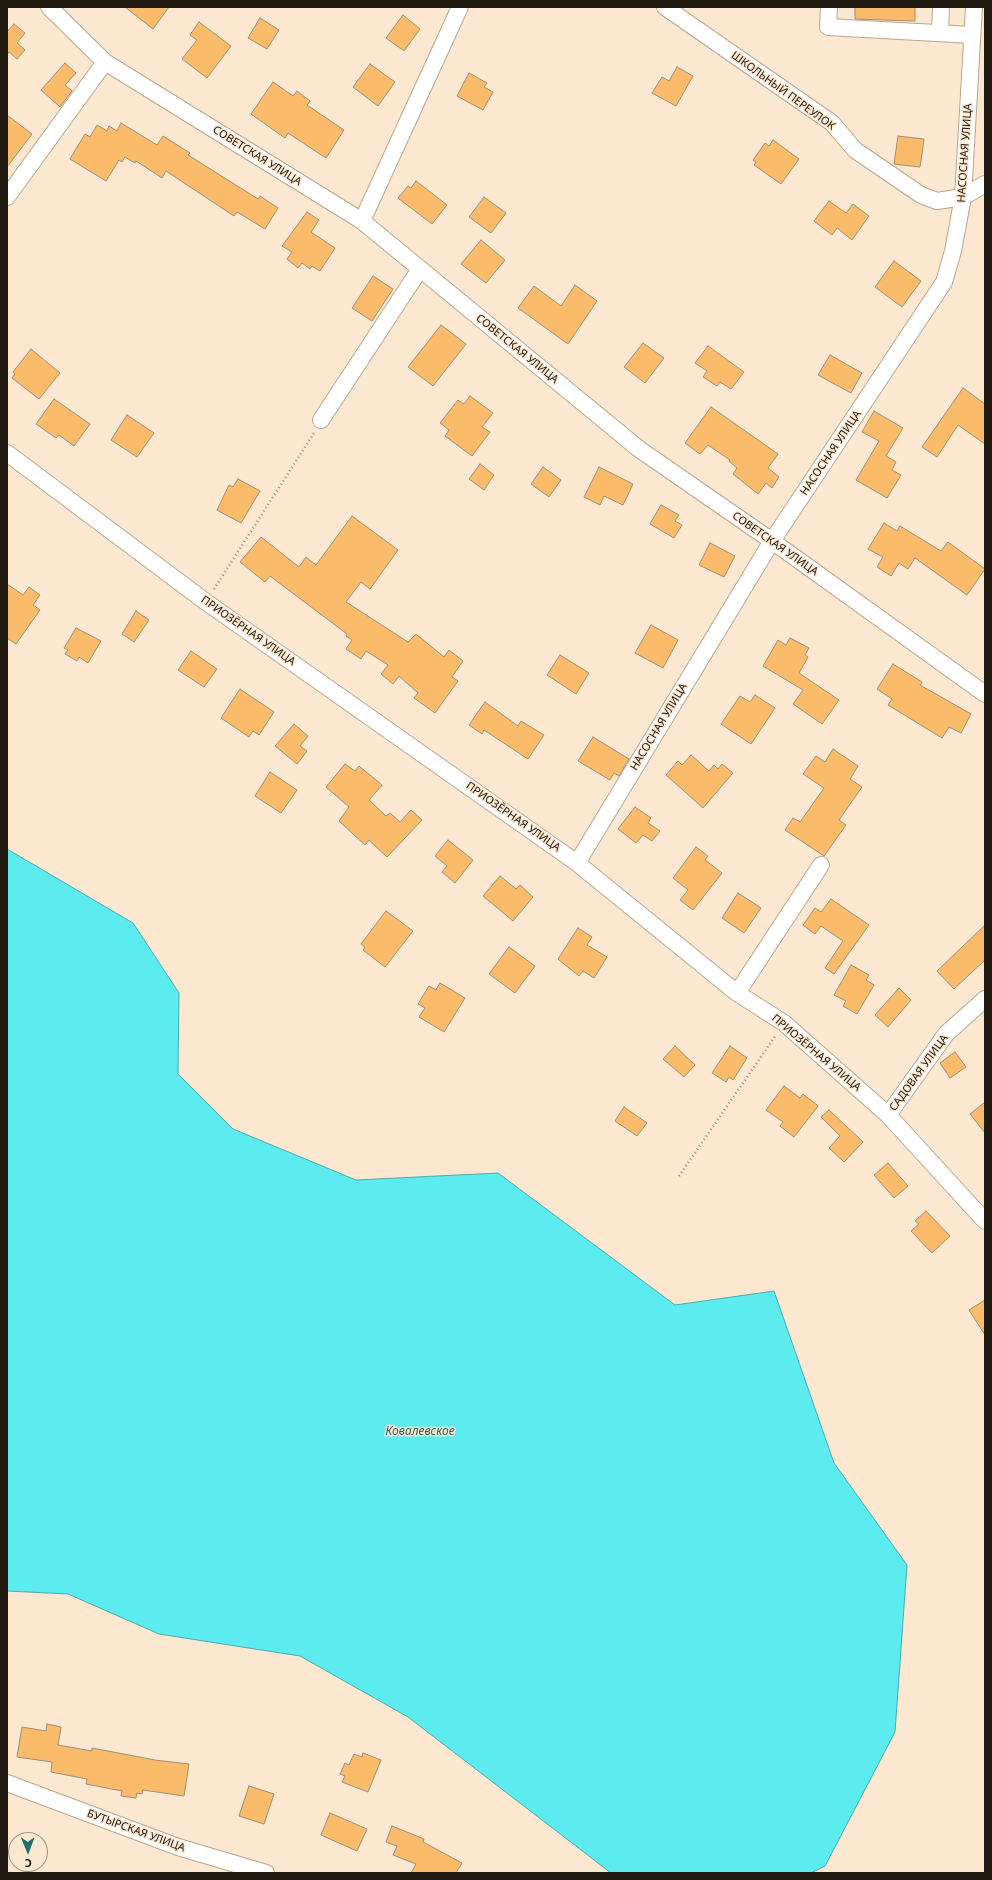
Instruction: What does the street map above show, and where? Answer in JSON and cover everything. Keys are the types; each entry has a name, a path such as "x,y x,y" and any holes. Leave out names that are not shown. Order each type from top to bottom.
{"street":[{"name":"СОВЕТСКАЯ УЛИЦА","path":"49,7 105,62 362,222 639,449 772,541 985,694"},
{"path":"362,222 460,7"},
{"name":"ШКОЛЬНЫЙ ПЕРЕУЛОК","path":"665,7 832,123 855,150 921,195 937,201 963,197"},
{"path":"829,7 828,27 972,35"},
{"path":"940,34 941,7"},
{"name":"НАСОСНАЯ УЛИЦА","path":"577,863 772,541 944,282 953,251 963,197 974,7"},
{"path":"7,197 105,62"},
{"path":"963,197 985,184"},
{"path":"321,420 420,269"},
{"name":"ПРИОЗЁРНАЯ УЛИЦА","path":"7,453 206,602 577,863 737,993 784,1023 888,1115 985,1221"},
{"path":"737,993 821,865"},
{"name":"САДОВАЯ УЛИЦА","path":"888,1115 946,1034 985,999"},
{"name":"БУТЫРСКАЯ УЛИЦА","path":"7,1783 178,1848 266,1873"}],"path":[{"path":"206,602 321,420"},
{"path":"679,1176 784,1023"}],"water":[{"name":"Ковалевское","path":"7,849 133,923 179,993 178,1074 233,1129 356,1180 498,1173 675,1305 774,1291 834,1463 907,1565 895,1732 825,1866 811,1873 611,1873 408,1717 300,1656 159,1634 68,1594 7,1591"}],"building":[{"path":"125,7 169,7 153,29"},
{"path":"855,7 915,7 915,21 855,19"},
{"path":"403,15 420,29 404,51 386,38"},
{"path":"260,18 279,30 267,49 248,38"},
{"path":"199,22 231,46 207,78 182,59 197,40 190,35"},
{"path":"14,24 25,33 17,43 25,50 17,59 9,52 7,55 7,32"},
{"path":"65,63 76,73 65,85 72,91 60,107 41,90"},
{"path":"370,64 395,82 378,106 353,87"},
{"path":"677,67 693,76 676,106 652,93 662,77 669,81"},
{"path":"469,73 487,83 484,87 493,92 483,110 457,96"},
{"path":"273,82 293,96 297,91 310,101 307,105 344,130 326,158 288,133 285,138 251,114"},
{"path":"7,115 32,134 7,167"},
{"path":"121,123 157,145 163,136 190,153 188,155 258,199 260,196 278,208 265,229 237,212 234,216 166,171 162,178 136,161 135,163 125,157 122,162 119,160 106,181 70,159 85,134 90,137 97,125 107,131 109,126 117,131"},
{"path":"898,136 924,139 920,167 894,164"},
{"path":"773,140 799,159 781,184 754,165 756,162 753,160 765,143 769,146"},
{"path":"416,181 447,205 432,224 398,198 408,186 411,188"},
{"path":"484,197 506,213 491,233 469,217"},
{"path":"829,201 846,213 853,204 869,216 852,240 837,228 832,235 814,221"},
{"path":"307,212 319,220 311,232 335,248 320,271 312,266 310,269 302,263 298,268 287,259 292,252 282,246"},
{"path":"481,240 505,260 486,283 461,264"},
{"path":"894,261 921,281 902,307 875,287"},
{"path":"373,276 393,289 372,321 352,308"},
{"path":"575,285 597,301 568,344 518,308 534,286 561,306"},
{"path":"441,325 466,344 433,386 408,367"},
{"path":"643,343 664,358 645,383 624,367"},
{"path":"708,346 744,372 731,389 720,382 717,386 703,377 707,371 695,363"},
{"path":"31,349 60,373 39,399 12,378 15,374 13,372"},
{"path":"830,355 862,373 851,393 818,375"},
{"path":"963,388 985,404 985,444 958,425 937,457 922,447"},
{"path":"470,396 493,413 482,427 490,432 472,456 445,436 449,430 440,423 458,400 464,404"},
{"path":"54,399 90,424 74,446 59,435 56,438 36,424"},
{"path":"711,407 778,454 768,468 779,477 772,488 766,483 758,494 733,474 737,468 729,461 730,460 708,445 700,454 685,443"},
{"path":"874,411 903,428 886,456 896,462 892,470 901,475 887,498 856,480 879,441 862,432"},
{"path":"127,415 154,433 137,457 111,440"},
{"path":"480,464 494,475 484,490 469,479"},
{"path":"543,467 561,480 549,497 531,484"},
{"path":"599,467 633,484 623,505 604,496 600,505 584,497"},
{"path":"238,479 260,491 241,523 217,510 229,485 233,487"},
{"path":"661,505 679,515 675,521 682,525 674,538 650,524"},
{"path":"352,516 398,550 370,589 361,582 346,602 408,642 416,634 444,657 449,650 463,661 452,677 458,681 435,713 414,698 418,693 399,676 393,684 381,674 388,665 366,651 361,659 346,649 352,640 346,636 347,634 270,576 265,582 240,562 261,537 299,567 306,557 316,565"},
{"path":"884,523 897,531 900,526 941,551 948,542 985,569 967,595 915,558 908,569 899,563 891,576 877,567 883,557 868,549"},
{"path":"710,543 735,556 724,577 699,565"},
{"path":"7,584 23,595 29,587 40,595 33,605 40,610 16,644 7,638"},
{"path":"136,611 149,620 134,642 122,634"},
{"path":"651,625 678,640 663,668 635,653"},
{"path":"76,628 101,641 88,663 79,657 77,661 65,654 68,650 64,648"},
{"path":"790,638 809,648 805,655 808,657 799,673 839,700 822,724 793,704 803,690 763,666 778,640 786,645"},
{"path":"191,651 217,669 204,687 178,670"},
{"path":"560,655 589,673 576,694 547,675"},
{"path":"893,664 922,682 920,685 971,714 961,733 949,727 942,738 888,705 892,699 877,689"},
{"path":"240,689 274,712 259,735 253,731 249,737 221,718"},
{"path":"755,695 775,708 751,744 721,724 740,696 750,702"},
{"path":"485,702 518,726 521,721 544,735 528,759 484,730 482,734 469,725"},
{"path":"294,724 308,736 300,746 307,751 297,764 275,746"},
{"path":"593,737 629,759 619,776 614,773 610,780 578,761"},
{"path":"833,749 858,766 850,779 862,787 839,820 846,825 824,856 785,830 793,818 800,822 824,788 803,774 816,756 825,762"},
{"path":"691,755 709,771 714,765 718,769 722,764 733,773 703,808 666,775 678,761 682,765"},
{"path":"345,764 355,771 359,766 382,785 369,800 386,816 390,813 400,822 411,810 422,820 387,857 369,840 365,845 339,821 349,807 326,787"},
{"path":"270,772 297,790 281,813 255,796"},
{"path":"635,807 651,818 648,823 660,831 652,841 643,835 636,843 618,829"},
{"path":"448,840 473,860 455,883 442,872 447,866 435,856"},
{"path":"696,847 708,856 705,860 722,873 693,910 680,900 688,890 673,878"},
{"path":"500,876 516,889 520,885 533,897 513,921 483,896"},
{"path":"738,893 761,908 744,933 722,918"},
{"path":"831,899 869,925 834,974 825,968 843,941 821,926 815,934 803,925 815,908 821,912"},
{"path":"386,911 413,931 385,967 363,950 365,947 361,944"},
{"path":"985,925 985,960 954,989 937,971"},
{"path":"578,928 592,937 587,945 607,957 594,978 583,971 579,976 558,959"},
{"path":"509,947 535,966 515,993 489,974"},
{"path":"851,965 869,975 866,980 874,985 857,1014 843,1006 846,1001 834,995"},
{"path":"440,983 465,998 444,1032 419,1017 425,1008 418,1004 429,986 436,990"},
{"path":"899,988 911,1000 888,1027 875,1015"},
{"path":"675,1046 695,1065 684,1077 663,1059"},
{"path":"730,1046 747,1058 733,1080 729,1077 726,1082 712,1073"},
{"path":"955,1052 966,1067 950,1078 940,1063"},
{"path":"784,1086 800,1098 803,1094 818,1106 794,1137 780,1126 783,1122 766,1110"},
{"path":"985,1102 985,1133 970,1114"},
{"path":"624,1107 647,1123 637,1136 615,1121"},
{"path":"829,1110 863,1142 844,1162 829,1148 840,1136 821,1117"},
{"path":"888,1163 908,1186 894,1198 874,1175"},
{"path":"926,1211 950,1236 932,1253 911,1231 919,1224 915,1221"},
{"path":"985,1300 985,1335 969,1310"},
{"path":"47,1724 61,1727 58,1745 92,1751 92,1748 155,1760 189,1764 184,1796 143,1790 142,1794 137,1793 136,1798 121,1796 122,1791 86,1784 87,1779 51,1772 52,1762 17,1757 22,1727 46,1731"},
{"path":"363,1753 381,1760 368,1792 342,1782 345,1776 340,1774 345,1763 349,1765 354,1754 362,1757"},
{"path":"249,1786 274,1794 264,1824 239,1816"},
{"path":"330,1813 367,1829 357,1851 321,1835"},
{"path":"392,1826 424,1839 423,1842 462,1863 456,1873 411,1873 416,1864 393,1855 397,1846 386,1842"}]}
